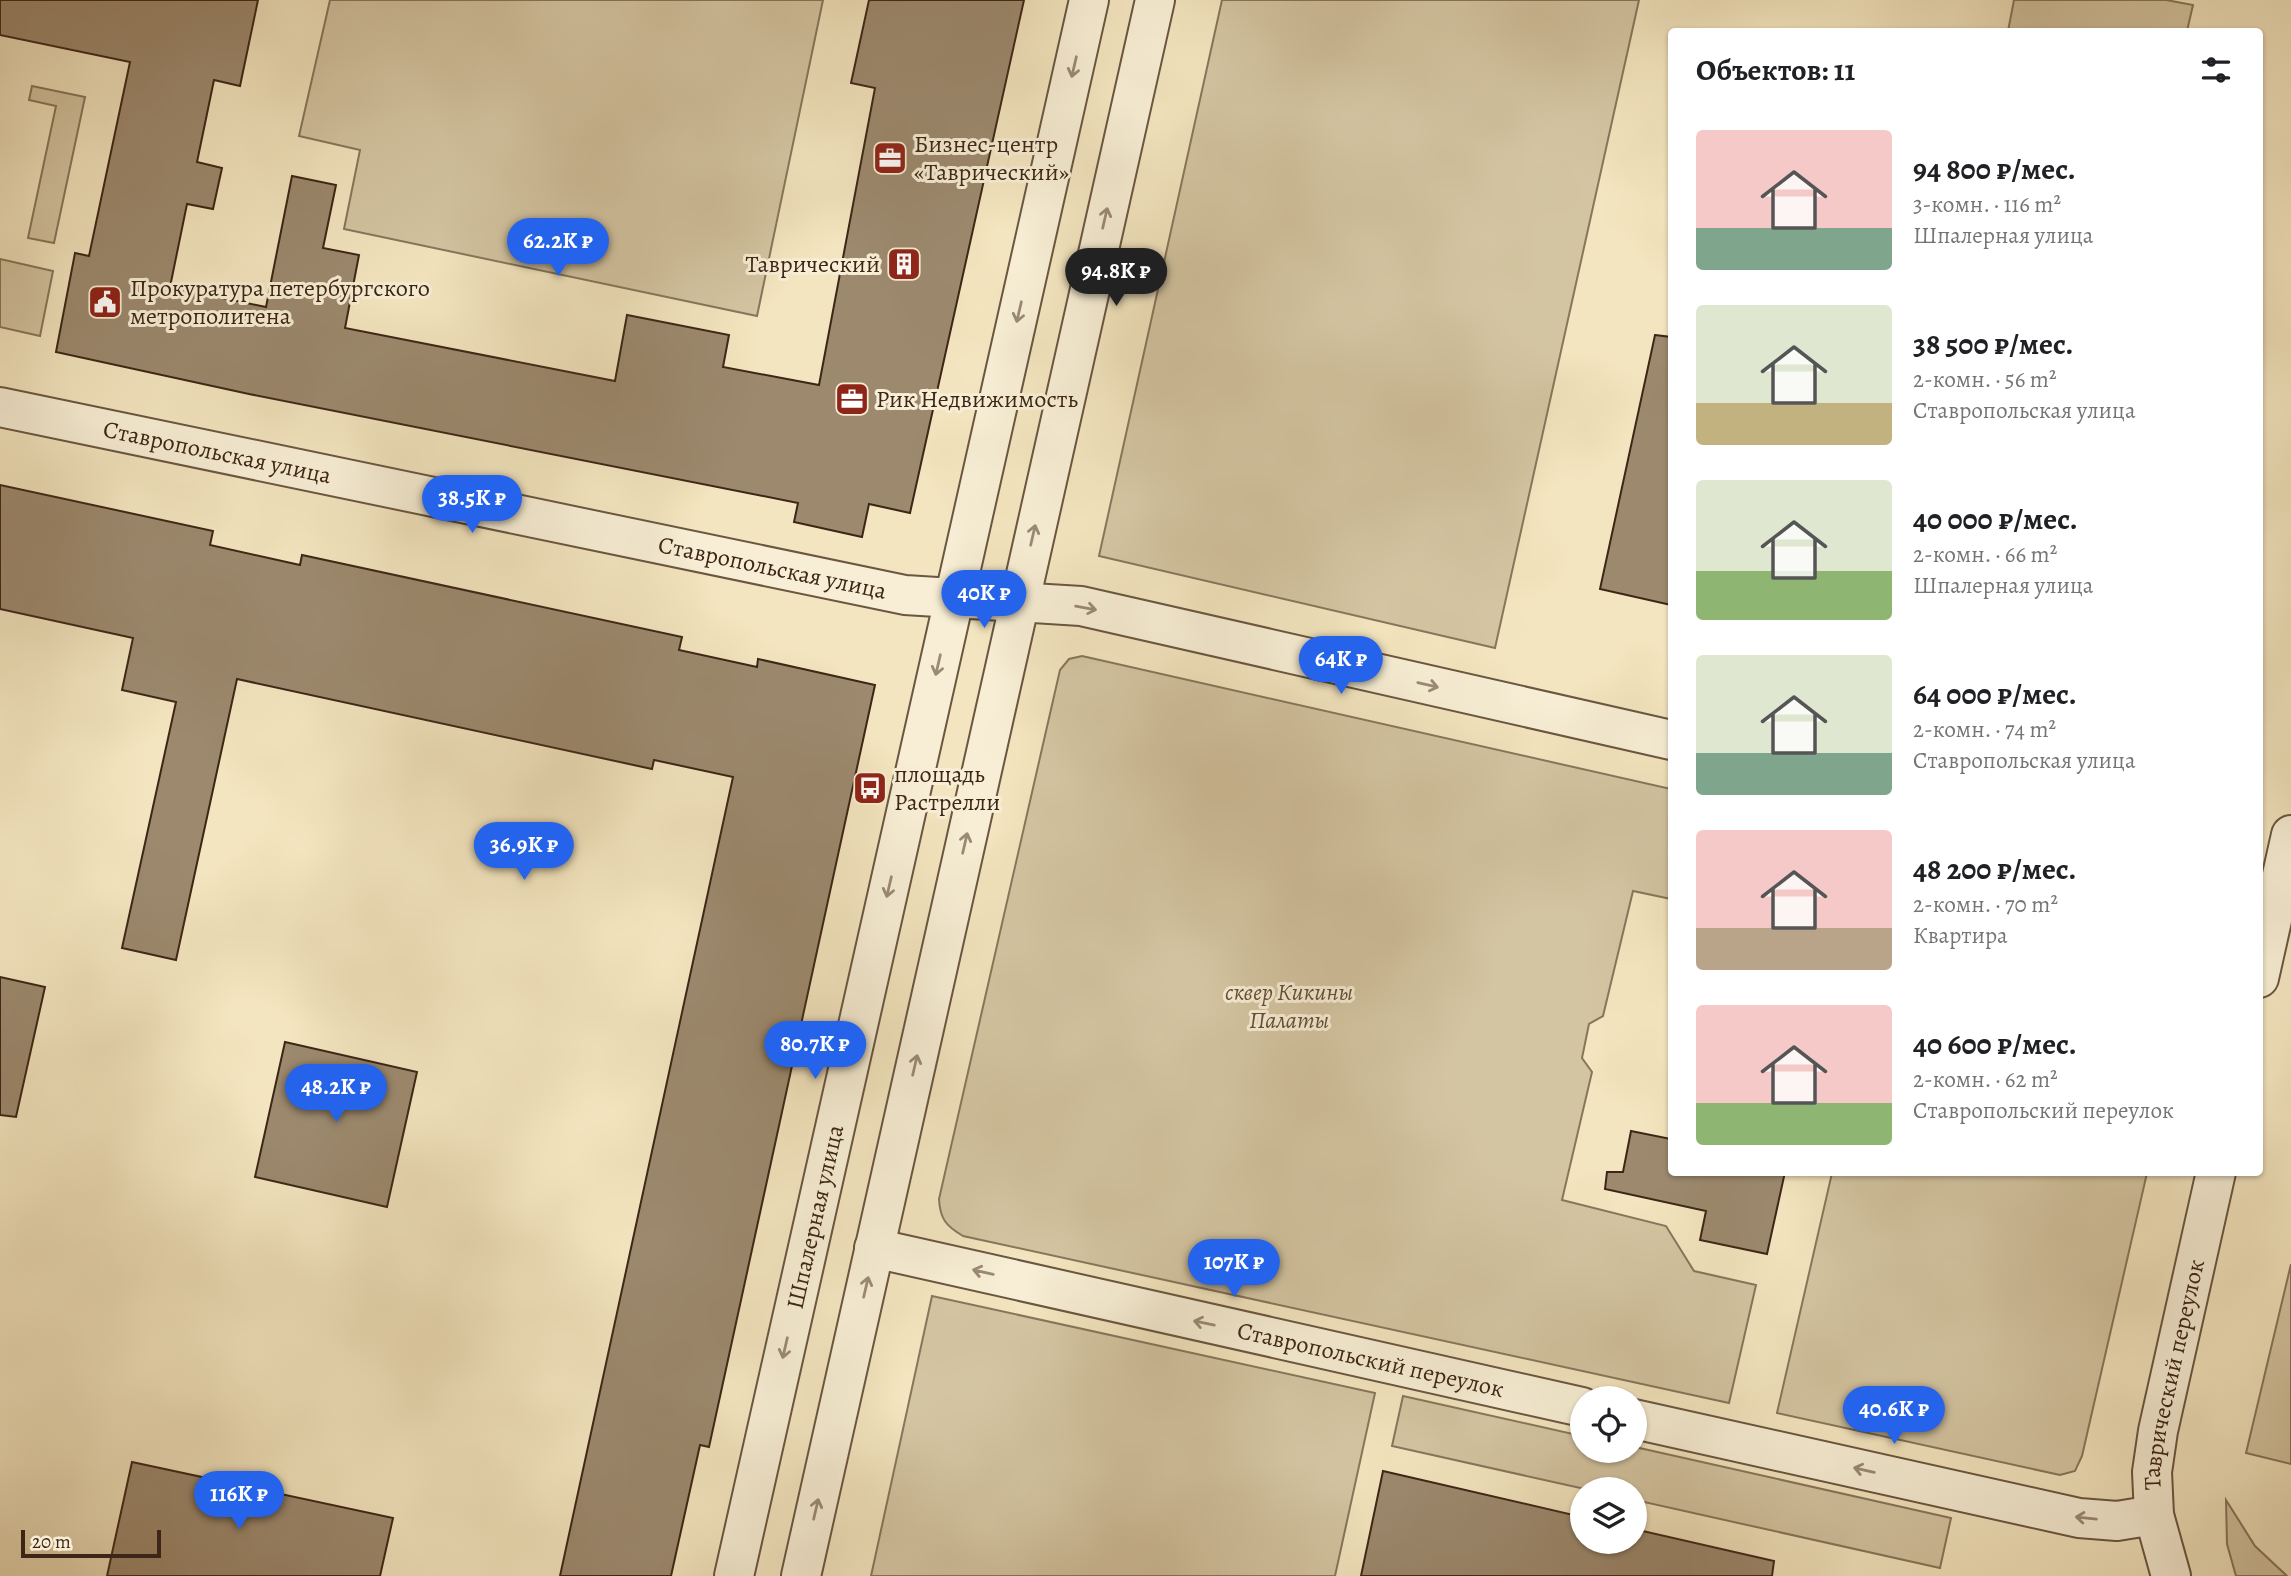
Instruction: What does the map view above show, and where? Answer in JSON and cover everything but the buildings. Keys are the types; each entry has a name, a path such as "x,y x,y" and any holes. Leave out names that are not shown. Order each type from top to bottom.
{"street":[{"name":"Шпалерная улица","path":"734,1576 1089,0"},
{"path":"801,1576 1155,0"},
{"name":"Ставропольская улица","path":"0,407 886,591 1081,607 1668,739"},
{"path":"2263,944 2271,875 2291,835"},
{"name":"Таврический переулок","path":"2171,1576 2154,1515 2152,1472 2158,1431 2215,1176"},
{"name":"Ставропольский переулок","path":"874,1248 1570,1404"},
{"path":"1647,1422 2079,1518 2117,1521 2154,1515"}],"green space":[{"path":"330,0 823,0 757,316 344,229 360,150 299,136"},
{"path":"1222,0 1639,0 1495,648 1099,556"},
{"path":"2014,0 2166,0 2193,5 2188,28 2009,28"},
{"path":"32,86 85,97 54,243 28,238 56,106 29,100"},
{"path":"0,259 53,271 40,336 0,327"},
{"name":"сквер Кикины Палаты","path":"1082,656 1668,788 1668,898 1633,891 1603,1016 1589,1024 1582,1058 1592,1072 1562,1200 1666,1226 1694,1271 1756,1285 1729,1403 963,1236 948,1225 941,1212 939,1199 1060,670 1069,659"},
{"path":"1831,1176 2146,1176 2082,1456 2075,1471 2060,1475 1777,1413"},
{"path":"2291,1264 2291,1464 2246,1453"},
{"path":"932,1296 1375,1393 1335,1576 871,1576"},
{"path":"1403,1396 1570,1433 1570,1463 1647,1463 1647,1450 1951,1518 1940,1568 1647,1503 1647,1477 1570,1477 1570,1486 1392,1446"},
{"path":"2226,1500 2255,1546 2287,1576 2236,1576 2227,1544"}],"place":[{"name":"Бизнес-центр «Таврический»","path":"890,158"},
{"name":"Таврический","path":"904,264"},
{"name":"Прокуратура петербургского метрополитена","path":"105,302"},
{"name":"Рик Недвижимость","path":"852,399"},
{"name":"площадь Растрелли","path":"870,788"}]}
